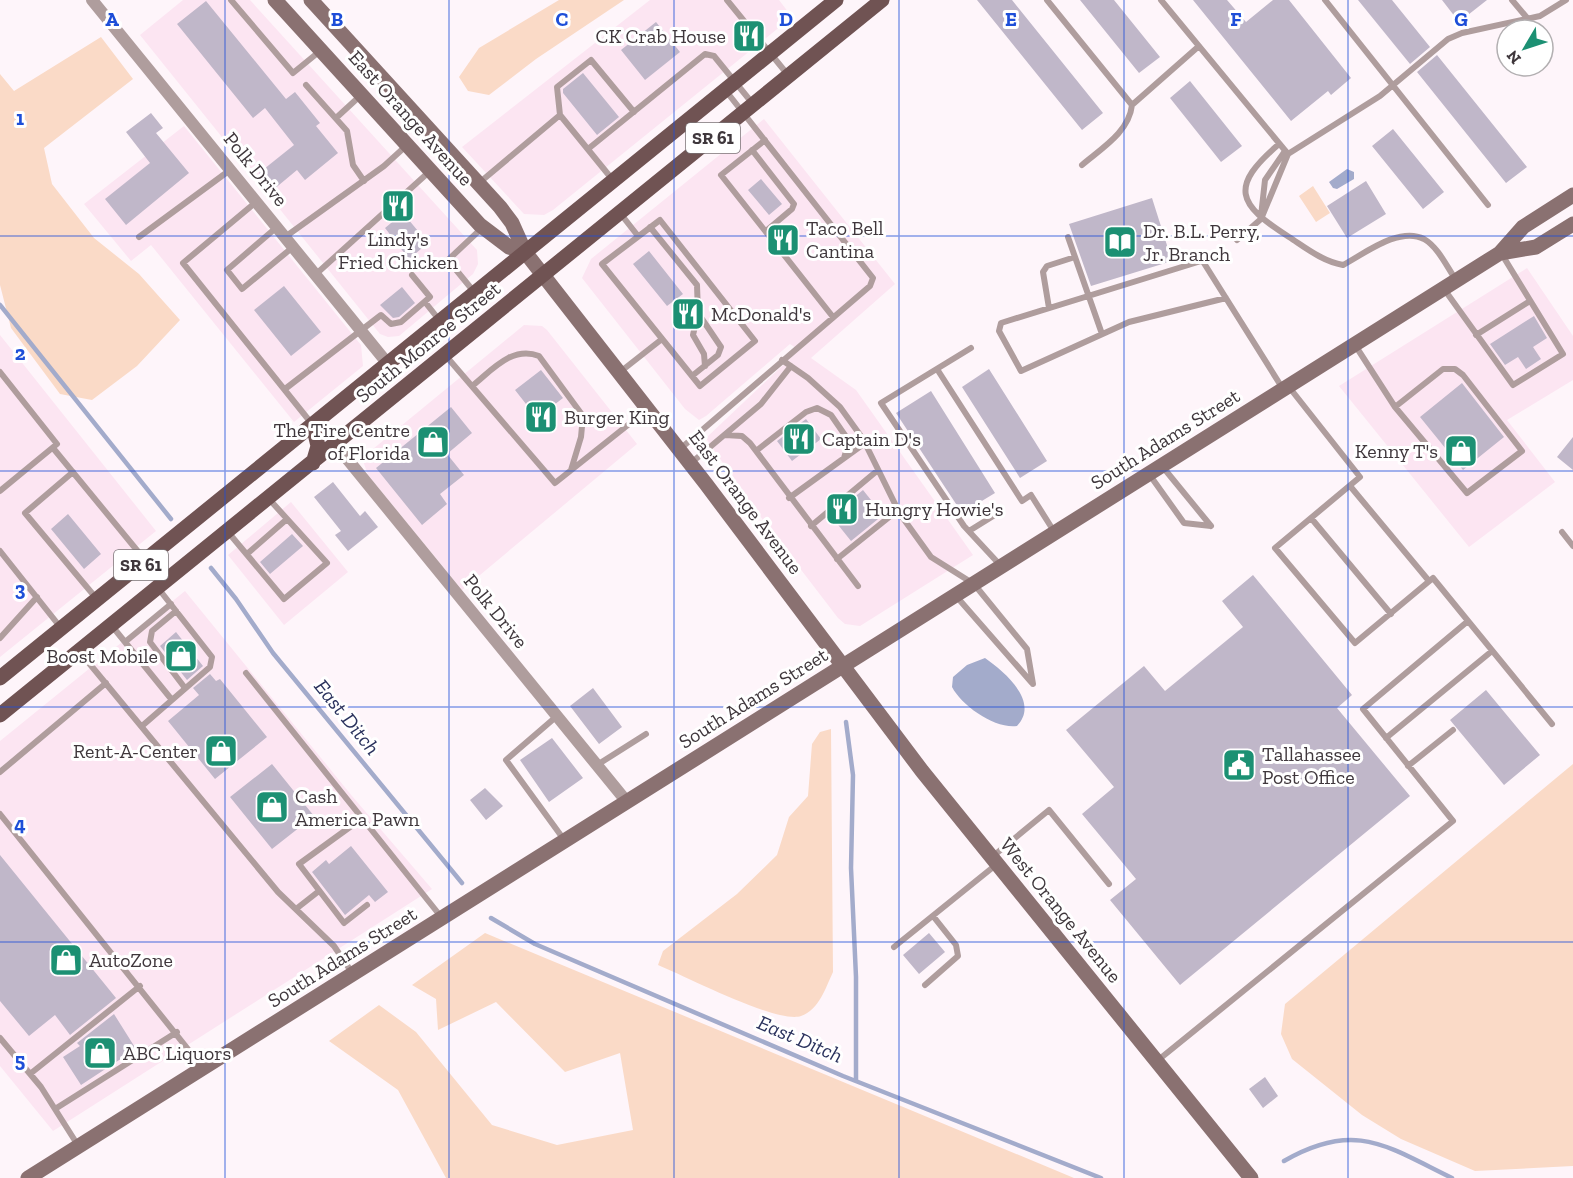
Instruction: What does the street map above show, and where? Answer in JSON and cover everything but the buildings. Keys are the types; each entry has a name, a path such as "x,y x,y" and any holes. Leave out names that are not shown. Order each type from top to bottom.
{"main road":[{"name":"East Orange Avenue","path":"275,0 483,228 509,247 525,252"},
{"name":"East Orange Avenue","path":"311,0 478,183 512,224 525,252 691,464 842,667"},
{"name":"South Monroe Street","path":"0,678 836,0"},
{"name":"South Monroe Street","path":"0,714 544,276 882,0"},
{"name":"South Adams Street","path":"28,1178 1500,253 1522,227 1573,195"},
{"name":"South Adams Street","path":"1500,253 1536,247 1573,224"},
{"path":"313,425 318,446 313,463"},
{"path":"61,629 79,651"},
{"name":"West Orange Avenue","path":"842,667 994,861 1251,1178"}],"street":[{"name":"Polk Drive","path":"92,0 388,364"},
{"name":"Polk Drive","path":"335,444 627,802"}],"lane":[{"path":"231,0 293,73 321,50"},
{"path":"727,0 788,76"},
{"path":"1047,0 1132,105"},
{"path":"1161,0 1286,153"},
{"path":"1325,0 1488,205"},
{"path":"1512,0 1527,18"},
{"path":"1532,18 1540,16 1566,0"},
{"path":"1237,240 1261,219 1286,153 1394,86 1448,39 1462,33 1495,26"},
{"path":"1082,165 1125,126 1132,105 1199,46"},
{"path":"588,149 705,54 714,56 730,86 748,109 765,140 873,278 870,286 680,450"},
{"path":"614,180 560,115 557,87 591,60 634,112"},
{"path":"306,85 347,131 353,165 364,181"},
{"path":"730,86 748,109"},
{"path":"336,118 362,95"},
{"path":"478,183 560,115"},
{"path":"765,140 721,175 833,317"},
{"path":"1279,144 1257,163 1251,172 1244,193 1250,207 1261,219 1329,262 1343,265 1397,237 1423,238 1434,247 1476,335 1513,385 1563,354 1500,253"},
{"path":"285,237 242,289 227,270 285,237 364,181 407,145"},
{"path":"752,150 794,204 792,209 766,231"},
{"path":"140,237 230,169"},
{"path":"315,275 431,171"},
{"path":"256,201 183,263 313,425"},
{"path":"620,213 638,237"},
{"path":"660,220 755,341 700,386 602,264 650,227 660,220"},
{"path":"650,227 697,285 698,313 693,335 704,354 705,366"},
{"path":"475,293 448,260 483,228"},
{"path":"1068,237 1102,334"},
{"path":"1214,256 1001,323 999,331 1021,371 1129,322 1226,298"},
{"path":"1049,308 1042,272 1053,263 1075,257"},
{"path":"1202,260 1286,387 1360,477 1275,548 1355,643 1431,580"},
{"path":"285,389 381,315 392,324 401,322 425,302 430,297 412,275"},
{"path":"1476,335 1530,301"},
{"path":"425,302 441,321"},
{"path":"692,376 718,354 721,347 698,313"},
{"path":"620,372 662,339"},
{"path":"1354,344 1395,407 1467,493 1522,451 1455,369 1443,369 1395,407"},
{"path":"971,348 881,403 969,531 1002,566"},
{"path":"472,386 510,356 529,352 539,356 583,416 583,428 571,470"},
{"path":"445,355 555,483 648,409"},
{"path":"782,360 828,394 865,443 898,510 931,557 974,584 1028,649 1033,684 956,595"},
{"path":"691,464 761,404 791,366"},
{"path":"937,369 1022,501 1031,495 1055,533"},
{"path":"0,372 57,444 0,491"},
{"path":"756,451 806,412 817,408 831,415 849,441 844,459"},
{"path":"725,435 742,436 756,451 789,498 858,586"},
{"path":"789,498 865,443"},
{"path":"53,448 145,561"},
{"path":"811,526 878,470"},
{"path":"1155,470 1211,526 1184,523 1155,470"},
{"path":"73,472 25,513 97,600"},
{"path":"1350,486 1468,621 1552,724"},
{"path":"227,531 284,599 327,563 268,498"},
{"path":"837,559 898,510"},
{"path":"969,531 998,513"},
{"path":"1311,518 1390,614"},
{"path":"246,554 287,519"},
{"path":"1562,532 1573,546"},
{"path":"0,551 61,629"},
{"path":"142,726 210,667 212,657 158,588"},
{"path":"0,638 37,597"},
{"path":"125,642 171,604"},
{"path":"176,611 152,632 150,642 185,688"},
{"path":"1156,1062 1453,821 1363,709 1468,621"},
{"path":"111,625 172,700"},
{"path":"79,651 272,885 334,946 354,974"},
{"path":"1386,738 1492,651"},
{"path":"246,673 442,919"},
{"path":"0,772 106,683"},
{"path":"556,716 506,760 565,841"},
{"path":"1408,766 1453,730"},
{"path":"597,765 646,734"},
{"path":"894,947 933,916 1048,810 1109,884"},
{"path":"0,814 177,1032 203,1069"},
{"path":"361,819 299,864 344,923 367,905"},
{"path":"296,909 319,891"},
{"path":"925,985 958,956 956,945 933,916"},
{"path":"30,1074 140,986"},
{"path":"55,1109 177,1032"},
{"path":"0,1038 30,1074 79,1147"}],"shaded area":[{"path":"183,0 250,0 477,250 478,264 473,274 399,336 388,337 380,334 140,35"},
{"path":"559,0 624,0 536,59 489,95 468,91 459,77 479,48"},
{"path":"650,0 779,0 792,17 553,210 544,215 524,214 462,147"},
{"path":"101,37 133,79 44,148 52,184 94,238 139,274 180,320 137,366 92,400 60,394 11,328 0,285 0,74 14,91"},
{"path":"764,119 895,284 811,358 856,390 973,555 860,626 845,624 838,618 750,503 706,438 799,350 790,344 699,420 685,409 582,278 591,259"},
{"path":"184,126 361,345 363,366 294,422 151,245 131,261 84,204"},
{"path":"1313,186 1330,213 1316,222 1299,196"},
{"name":"Kenny T's","path":"1527,268 1573,336 1573,380 1507,420 1555,482 1469,547 1339,386"},
{"path":"524,325 542,326 547,330 637,444 462,590 368,475 362,458"},
{"path":"0,335 156,531 0,657"},
{"path":"291,502 348,572 284,625 228,555"},
{"path":"185,591 352,796 432,889 53,1131 0,1066 0,741"},
{"path":"831,729 833,972 825,991 813,1009 801,1016 789,1017 772,1013 731,998 658,965 663,951 737,894 777,855 789,817 808,796 812,744 820,732"},
{"path":"1573,764 1573,1166 1475,1171 1401,1139 1362,1115 1292,1059 1281,1034 1285,1004"},
{"path":"485,933 1074,1178 446,1178 398,1090 329,1041 379,1005 416,1032 492,1125 557,1145 633,1130 620,1053 565,1072 496,1002 438,1030 436,999 412,985"}],"water":[{"path":"1347,169 1354,172 1354,179 1337,189 1333,188 1329,182"},
{"path":"985,658 1010,679 1022,698 1025,707 1023,717 1017,726 999,724 980,715 963,702 952,687 953,677 967,665"}],"waterway":[{"name":"East Ditch","path":"0,305 171,519"},
{"name":"East Ditch","path":"211,568 236,599 273,653 462,883"},
{"path":"846,722 853,775 851,868 856,977 856,1081"},
{"name":"East Ditch","path":"491,918 535,944 843,1076 1101,1178"},
{"name":"East Ditch","path":"1284,1161 1331,1142 1351,1140 1370,1142 1389,1148 1452,1178"}],"place":[{"name":"CK Crab House","path":"749,36"},
{"name":"Lindy's Fried Chicken","path":"398,206"},
{"name":"Taco Bell Cantina","path":"783,240"},
{"name":"Dr. B.L. Perry, Jr. Branch","path":"1120,242"},
{"name":"McDonald's","path":"688,314"},
{"name":"Burger King","path":"541,417"},
{"name":"Captain D's","path":"799,439"},
{"name":"The Tire Centre of Florida","path":"433,442"},
{"name":"Kenny T's","path":"1461,451"},
{"name":"Hungry Howie's","path":"842,509"},
{"name":"Boost Mobile","path":"181,656"},
{"name":"Rent-A-Center","path":"221,751"},
{"name":"Tallahassee Post Office","path":"1239,765"},
{"name":"Cash America Pawn","path":"272,807"},
{"name":"AutoZone","path":"66,960"},
{"name":"ABC Liquors","path":"100,1053"}]}
